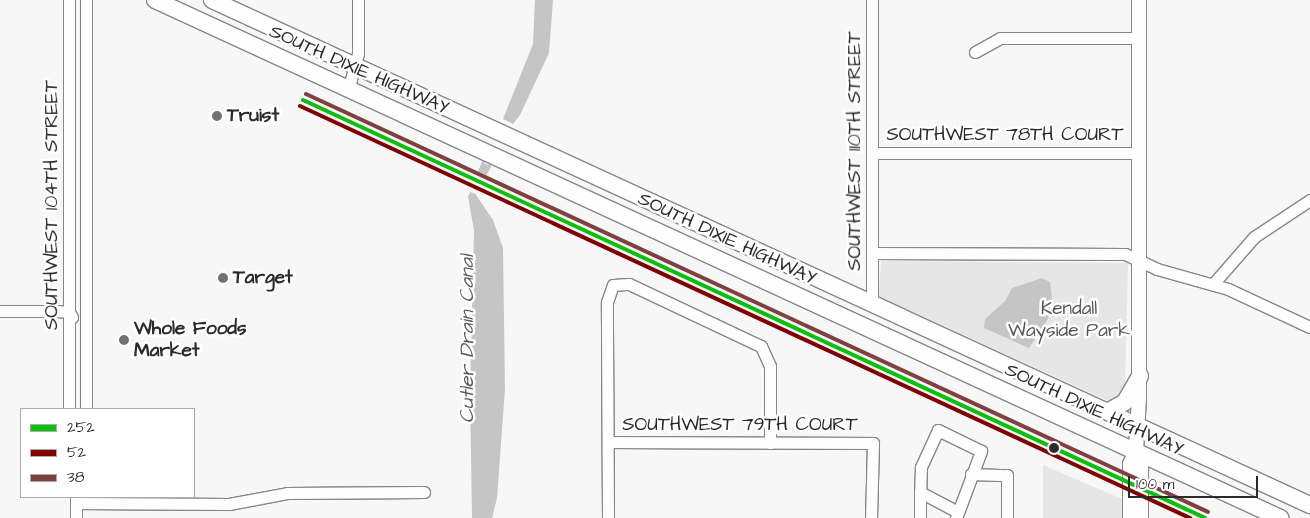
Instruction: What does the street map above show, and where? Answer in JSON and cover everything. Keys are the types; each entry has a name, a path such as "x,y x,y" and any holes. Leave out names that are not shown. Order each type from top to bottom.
{"highway":[{"name":"SOUTH DIXIE HIGHWAY","path":"155,0 871,328 1280,518"},
{"name":"SOUTH DIXIE HIGHWAY","path":"212,0 357,65 1310,505"},
{"path":"871,328 872,302"},
{"path":"1109,411 1125,402 1140,376"}],"main road":[{"path":"1139,0 1141,261 1140,376 1136,451 1141,469 1141,518"},
{"path":"1130,518 1130,464 1136,451"}],"street":[{"name":"SOUTHWEST 104TH STREET","path":"69,0 69,408"},
{"name":"SOUTHWEST 104TH STREET","path":"86,0 86,408"},
{"path":"349,88 357,65 358,0"},
{"name":"SOUTHWEST 110TH STREET","path":"872,0 872,302"},
{"path":"69,26 87,46"},
{"path":"976,52 1000,38 1139,38"},
{"name":"SOUTHWEST 78TH COURT","path":"872,153 1139,153"},
{"path":"1213,284 1254,237 1310,200"},
{"path":"873,253 1125,254 1157,269 1213,284 1310,327"},
{"path":"608,518 607,302 613,285 629,284 752,340 766,353 770,371 770,443"},
{"path":"0,310 69,312 86,343"},
{"path":"920,492 956,515 981,451 938,430 921,467 920,492 920,518"},
{"name":"SOUTHWEST 79TH COURT","path":"608,442 873,446"},
{"path":"871,518 873,446"},
{"path":"873,446 877,455 876,518"},
{"path":"971,474 1007,475 1007,518"},
{"path":"76,518 76,500 229,504 287,493 424,492"}],"green space":[{"name":"Kendall Wayside Park","path":"881,261 1128,263 1125,388 1116,400 1109,401 879,297"},
{"path":"1043,465 1124,500 1124,518 1043,518"}],"shaded area":[{"path":"535,0 553,0 549,53 520,115 513,124 503,119 533,44"},
{"path":"483,159 485,164 492,165 476,195 493,220 503,248 505,389 497,498 492,518 472,518 470,394 474,230 468,197"},
{"path":"1042,278 1050,282 1052,298 1048,319 1029,348 984,328 985,319 1005,301 1012,288"}],"pier":[{"path":"476,170 490,177 480,196 468,191"}],"transit line":[{"name":"38","path":"306,94 1208,512"},
{"name":"252","path":"303,100 1205,518"},
{"name":"52","path":"300,106 1190,518"}],"place":[{"name":"Truist","path":"217,116"},
{"name":"Target","path":"223,278"},
{"name":"Whole Foods Market","path":"124,340"}],"water label":[{"name":"Cutler Drain Canal","path":"467,339"}]}
